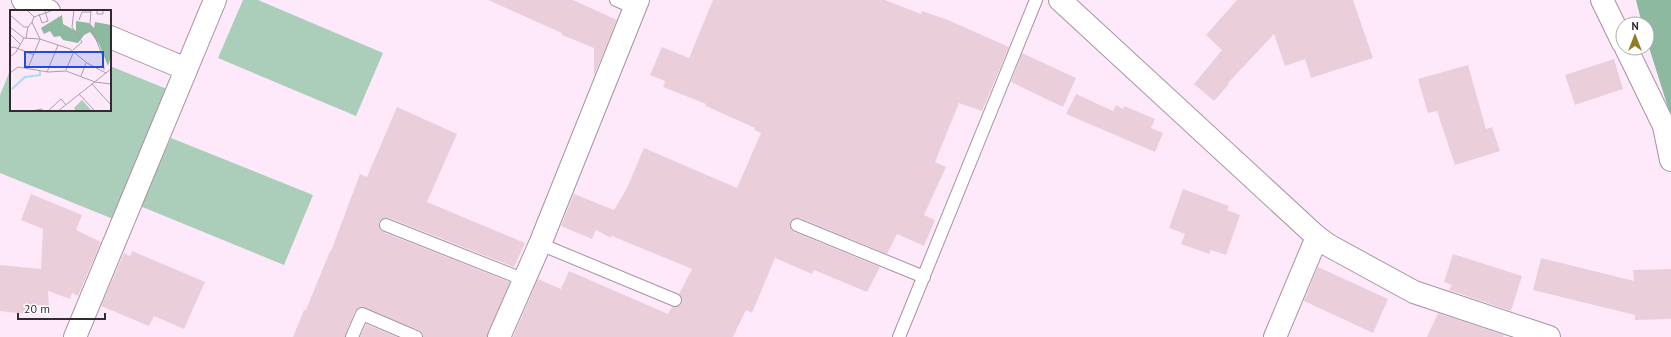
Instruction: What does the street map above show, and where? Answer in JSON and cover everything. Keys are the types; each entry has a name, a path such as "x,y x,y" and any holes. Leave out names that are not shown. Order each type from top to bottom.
{"street":[{"path":"23,0 47,10"},
{"path":"75,337 216,0"},
{"path":"1060,0 1316,237 1414,292 1549,337"},
{"path":"1602,0 1615,27"},
{"path":"499,337 540,244 629,3"},
{"path":"111,37 186,69"},
{"path":"1630,56 1664,126 1671,160"},
{"path":"1274,337 1316,237"}],"lane":[{"path":"899,337 1036,0"},
{"path":"386,225 525,280"},
{"path":"797,225 924,277"},
{"path":"540,244 675,300"},
{"path":"352,337 362,314 416,337"}],"green space":[{"path":"243,0 258,0 383,53 356,116 218,58"},
{"path":"1636,0 1671,0 1671,117 1652,56 1655,56 1655,16 1640,16"},
{"path":"111,66 167,89 113,219 0,173 0,95 10,70 10,111 111,111"},
{"path":"171,138 313,195 284,265 140,206"}],"building":[{"path":"488,0 573,0 617,20 594,76 594,48 562,35 562,33"},
{"path":"713,0 885,0 921,14 922,11 948,20 1009,47 982,111 959,103 935,162 946,167 924,215 935,220 924,246 897,234 887,254 800,218 796,218 790,223 790,226 794,232 880,267 867,292 814,270 812,274 775,258 752,313 746,310 733,337 513,337 538,279 561,289 569,271 668,314 672,307 676,307 682,303 682,299 679,294 692,269 612,236 611,238 596,230 592,239 561,226 574,194 614,210 627,188 644,148 737,188 761,133 754,130 755,128 706,106 706,104 663,87 665,81 650,75 662,47 689,58"},
{"path":"1237,0 1353,0 1373,58 1311,78 1305,59 1285,66 1274,34 1228,83 1229,84 1214,101 1194,84 1222,50 1206,35"},
{"path":"1022,53 1076,78 1063,107 1011,82"},
{"path":"1614,59 1623,89 1575,105 1565,75"},
{"path":"1468,65 1486,129 1492,127 1500,151 1455,165 1437,111 1428,113 1418,79"},
{"path":"1076,94 1113,111 1116,105 1123,109 1124,106 1155,119 1151,128 1163,133 1155,152 1066,114"},
{"path":"397,107 457,134 427,202 525,243 514,267 389,218 385,218 379,222 379,226 383,232 510,282 487,337 423,337 419,330 362,307 355,311 345,337 293,337 331,251 360,174 367,177"},
{"path":"1183,189 1229,206 1227,210 1240,215 1226,255 1211,250 1209,254 1181,244 1185,234 1169,228"},
{"path":"31,194 82,215 76,230 101,242 78,296 72,293 70,299 48,291 49,306 36,305 35,315 0,311 0,265 41,269 43,229 21,220"},
{"path":"132,251 205,282 184,329 154,316 149,326 101,306 124,253 130,256"},
{"path":"1453,254 1522,276 1511,311 1449,290 1452,285 1444,282"},
{"path":"1541,258 1634,281 1633,270 1671,269 1671,319 1635,320 1635,315 1533,290"},
{"path":"1318,267 1388,299 1373,333 1304,301"},
{"path":"1438,313 1504,335 1503,337 1427,337"},
{"path":"366,324 397,337 360,337"}]}
